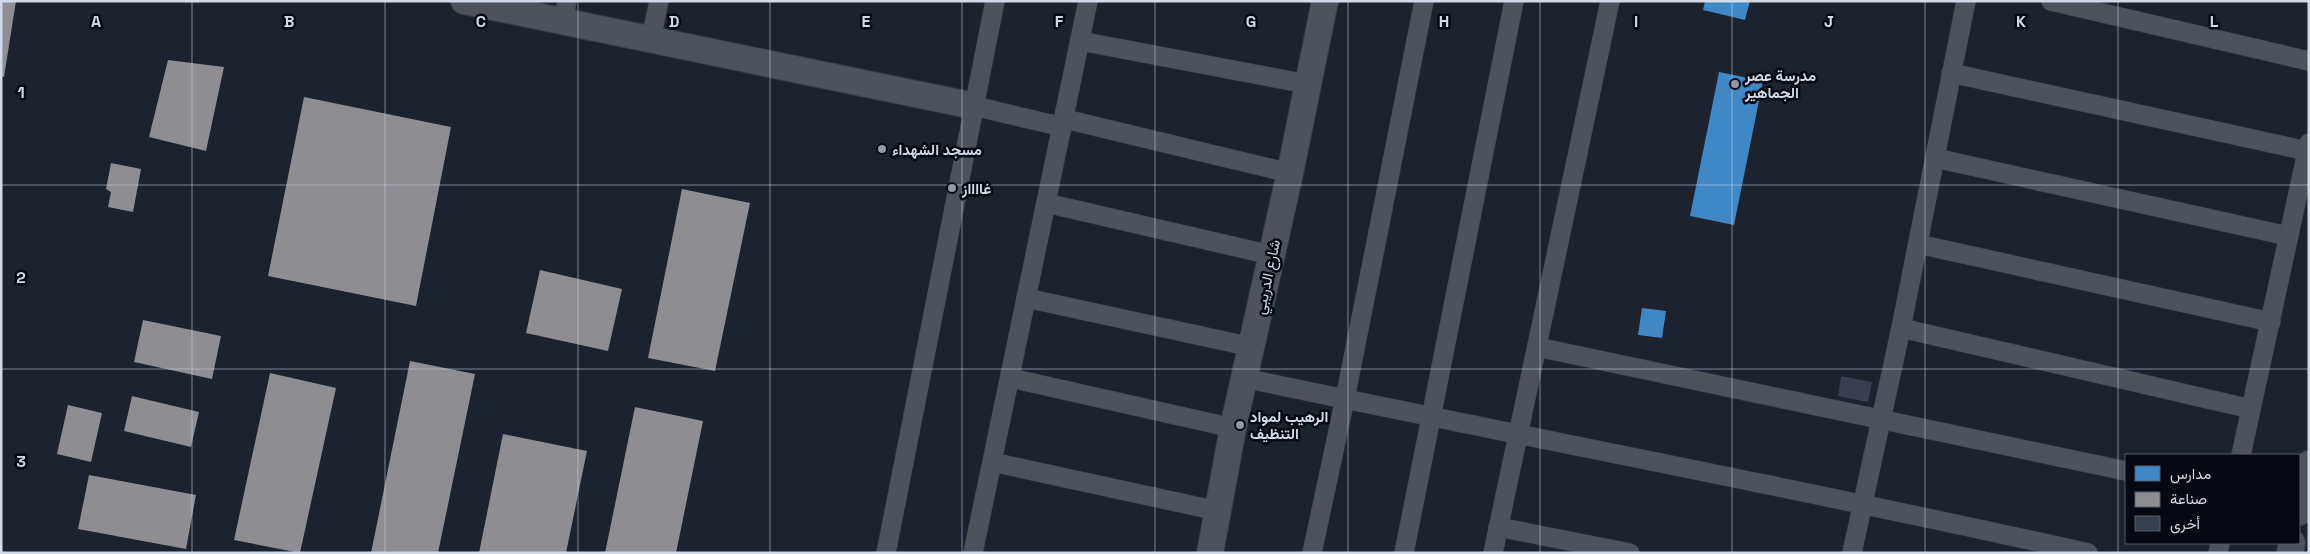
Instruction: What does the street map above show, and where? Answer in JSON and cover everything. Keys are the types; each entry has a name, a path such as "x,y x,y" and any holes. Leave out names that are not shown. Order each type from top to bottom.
{"street":[{"path":"651,39 659,1"},
{"path":"886,553 995,1"},
{"path":"974,553 1088,1"},
{"name":"شارع الدريبي","path":"1210,553 1232,428 1252,347 1290,173 1325,1"},
{"path":"1312,553 1345,399 1424,1"},
{"path":"1404,553 1514,1"},
{"path":"1493,553 1610,1"},
{"path":"1852,553 1901,328 1950,73 1966,1"},
{"path":"2051,1 2309,61"},
{"path":"467,2 565,11 651,39 1064,123 1290,173"},
{"path":"1080,41 1307,84"},
{"path":"1950,73 2308,147 2241,454"},
{"path":"1935,158 2288,236"},
{"path":"1046,203 1271,255"},
{"path":"1918,244 2271,322"},
{"path":"1026,298 1252,347"},
{"path":"1901,328 2251,409"},
{"path":"1537,346 2125,471"},
{"path":"1010,378 1232,428"},
{"path":"1244,378 1430,418 1972,527 2088,553"},
{"path":"992,462 1218,511"},
{"path":"2300,507 2309,464"},
{"path":"1498,527 1630,553"}],"building: مدارس":[{"path":"1705,1 1750,1 1745,20 1703,10"},
{"path":"1719,72 1763,81 1734,225 1690,216"},
{"path":"1642,308 1666,311 1662,338 1638,335"}],"building: صناعة":[{"path":"1,1 16,1 4,77 1,76"},
{"path":"168,60 224,67 206,151 149,137"},
{"path":"304,97 451,127 416,306 268,276"},
{"path":"111,163 141,169 133,212 108,207 111,192 106,189"},
{"path":"682,189 750,203 715,371 648,358"},
{"path":"540,270 622,289 608,351 526,333"},
{"path":"143,320 221,336 212,379 134,362"},
{"path":"410,361 475,374 438,553 371,553"},
{"path":"270,373 336,388 300,553 234,540"},
{"path":"132,396 199,412 191,447 124,431"},
{"path":"68,405 102,413 91,462 57,454"},
{"path":"635,407 703,421 676,553 605,553"},
{"path":"503,434 587,451 566,553 479,553"},
{"path":"89,475 196,495 186,549 78,529"}],"building: أخرى":[{"path":"1841,376 1872,382 1868,402 1838,396"}],"place":[{"name":"مدرسة عصر الجماهير","path":"1735,84"},
{"name":"مسجد الشهداء","path":"882,149"},
{"name":"غااااز","path":"952,188"},
{"name":"الرهيب لمواد التنظيف","path":"1240,425"}]}
